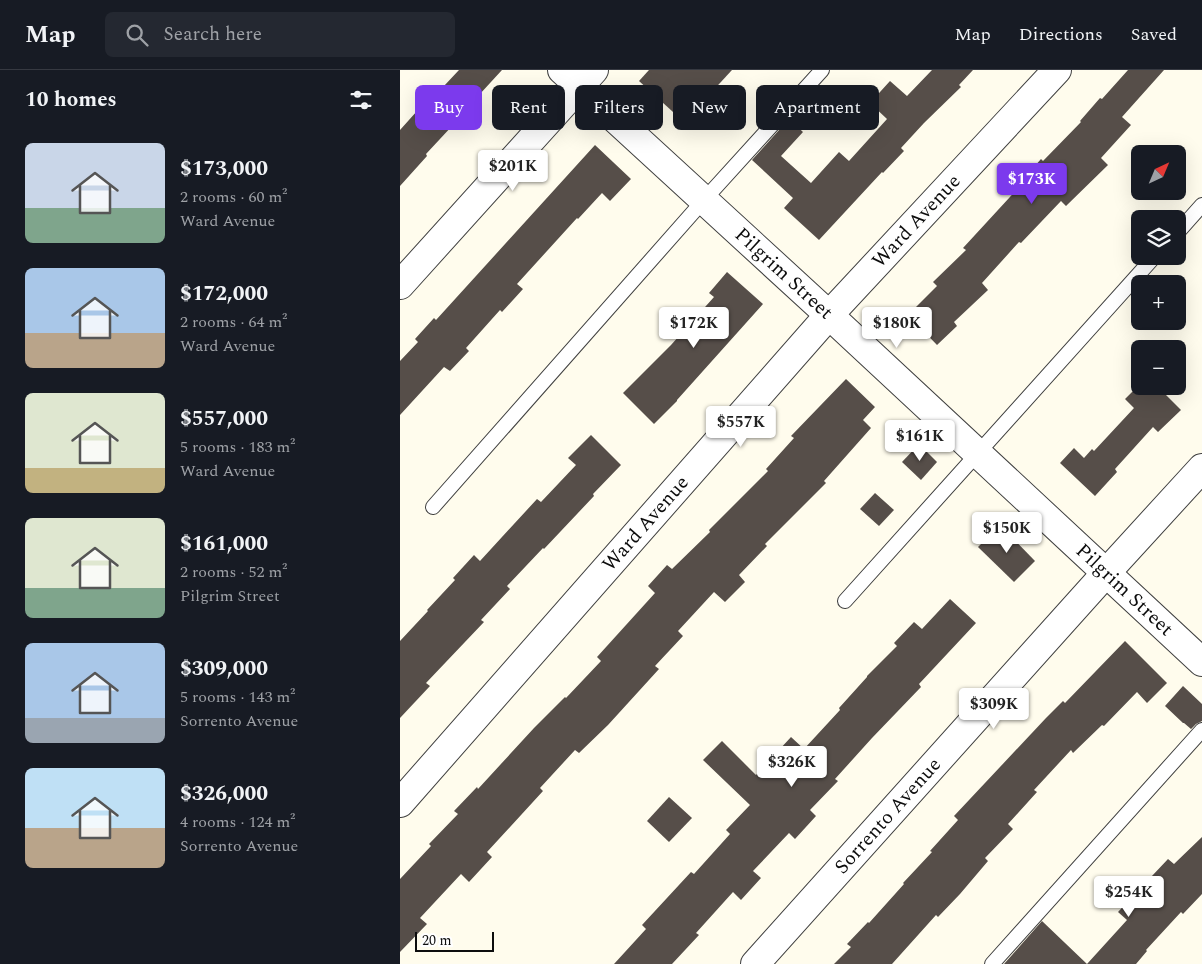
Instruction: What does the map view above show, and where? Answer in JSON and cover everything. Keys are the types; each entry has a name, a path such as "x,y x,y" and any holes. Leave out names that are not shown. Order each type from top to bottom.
{"street":[{"name":"Ward Avenue","path":"400,803 829,315 1057,70"},
{"name":"Pilgrim Street","path":"579,75 704,200 1202,662"},
{"path":"400,285 579,75"},
{"name":"Sorrento Avenue","path":"755,964 1202,468"}],"lane":[{"path":"433,507 704,200 822,70"},
{"path":"1186,223 1202,205"},
{"path":"845,601 1148,265"},
{"path":"992,964 1202,730"}],"building":[{"path":"459,70 502,70 482,92 482,85 445,85"},
{"path":"649,70 732,70 718,85 673,85 673,112 663,103 663,85 643,85 639,81"},
{"path":"932,70 973,70 959,85 961,87 901,148 904,151 819,240 784,208 793,198 752,160 779,130 801,130 803,132 781,156 811,183 839,152 849,161 879,130 887,119 879,111 879,93 890,81 907,96"},
{"path":"1128,70 1164,70 1122,117 1131,125 1101,158 1108,165 1066,206 1061,201 1021,243 1019,242 982,283 988,290 954,322 957,326 937,345 908,315 937,286 933,282 966,250 963,248 1022,184 1020,183 1041,159 1043,161"},
{"path":"415,113 415,130 448,130 400,186 400,130"},
{"path":"595,145 631,179 610,201 602,193 577,218 517,284 523,289 502,312 500,310 466,348 469,351 450,371 444,367 400,415 400,361 418,342 415,339 434,318 436,320"},
{"path":"727,272 763,304 677,401 654,424 623,393 671,345 714,297 709,293"},
{"path":"846,379 875,407 863,420 871,428 824,481 826,483 765,544 767,546 739,575 745,582 725,602 714,592 678,631 683,636 655,666 659,669 608,725 579,753 575,750 540,788 543,791 487,852 492,857 469,882 461,874 420,918 427,924 400,952 400,879 431,846 429,844 458,814 454,811 477,787 478,789 534,728 601,661 597,657 655,593 648,586 667,565 672,569 710,532 709,530 768,471 766,469 794,438 791,436"},
{"path":"1131,393 1131,395 1166,395 1181,410 1158,432 1153,427 1115,469 1117,472 1095,496 1060,463 1074,448 1084,458 1092,449 1094,451 1134,408 1125,399"},
{"path":"591,435 621,465 593,494 594,496 507,586 510,589 481,620 484,622 426,683 430,686 400,718 400,641 455,580 453,578 474,555 480,561 537,499 541,502 576,465 568,458"},
{"path":"919,444 937,462 921,480 902,462"},
{"path":"875,493 894,510 879,526 860,509"},
{"path":"1000,525 1035,561 1014,582 978,547"},
{"path":"950,599 976,623 919,684 921,687 835,779 838,781 810,810 816,816 795,839 789,833 753,871 761,878 741,900 733,892 696,933 699,935 672,964 614,964 646,929 642,925 691,872 694,874 730,834 726,830 750,805 703,760 722,741 756,775 791,737 804,749 840,710 839,708 867,676 897,646 894,643 914,622 922,629"},
{"path":"1125,641 1167,683 1147,703 1137,692 1104,726 1102,725 1073,753 1071,750 1034,790 1037,792 1008,824 1013,829 985,858 988,861 960,894 938,917 936,915 892,964 834,964 851,947 847,944 904,884 958,820 954,816 1046,718 1063,701 1065,703"},
{"path":"1183,686 1202,704 1202,721 1191,729 1165,706"},
{"path":"669,797 692,818 669,842 647,821"},
{"path":"1202,837 1202,894 1183,914 1181,912 1146,950 1136,964 1087,964 1127,920 1118,912 1168,859 1174,864"},
{"path":"1042,921 1087,964 1004,964"}]}
